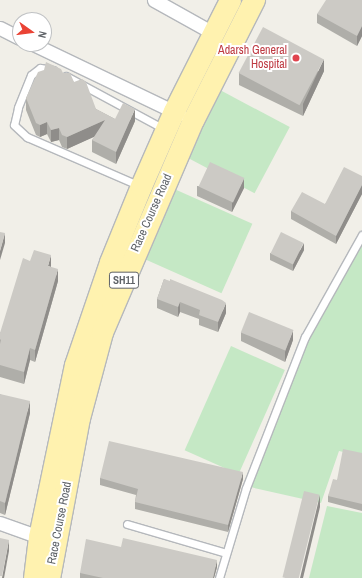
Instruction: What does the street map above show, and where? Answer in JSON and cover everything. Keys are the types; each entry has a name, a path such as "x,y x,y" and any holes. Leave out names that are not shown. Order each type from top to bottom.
{"main road":[{"name":"Race Course Road","path":"34,578 48,540 102,332 178,120 213,33 230,0"},
{"name":"Race Course Road","path":"49,578 48,540 75,365 110,262 141,186 178,120 254,0"}],"street":[{"path":"154,0 213,33"},
{"path":"0,28 12,34"},
{"path":"48,52 178,120"},
{"path":"0,523 48,540"}],"lane":[{"path":"141,186 27,137 14,125 18,108 31,75 40,68 50,69 178,120"},
{"path":"219,578 246,488 305,337 362,235"},
{"path":"127,524 226,553"}],"green space":[{"path":"220,90 290,127 255,193 185,156"},
{"path":"172,188 252,224 221,293 141,257"},
{"path":"362,241 362,456 339,451 321,503 250,487 310,335"},
{"path":"231,346 285,370 239,474 185,450"},
{"path":"327,506 362,513 362,578 309,578"}],"building":[{"path":"326,0 362,0 362,26 357,36 317,14"},
{"path":"263,27 324,59 300,105 239,73"},
{"path":"46,62 61,69 63,73 70,73 74,82 82,79 86,82 96,109 115,119 123,103 135,109 116,152 92,140 105,120 67,137 62,135 59,128 51,130 47,122 40,125 36,123 26,98 38,72 44,70"},
{"path":"210,162 244,178 233,203 199,186"},
{"path":"344,167 362,176 362,185 336,236 291,211 302,192 325,204"},
{"path":"0,232 5,233 0,251"},
{"path":"281,232 303,243 293,265 270,254"},
{"path":"34,250 51,255 48,266 58,269 35,350 30,348 24,372 0,365 0,333 23,258 30,261"},
{"path":"164,279 170,281 170,279 226,303 218,322 199,315 200,310 180,302 178,307 157,299"},
{"path":"249,312 294,330 285,350 241,332"},
{"path":"0,394 30,401 5,503 0,501"},
{"path":"109,441 243,472 228,525 135,502 138,489 100,478"},
{"path":"343,449 362,453 362,504 328,496 333,479 337,480"},
{"path":"304,491 320,495 299,578 282,577"},
{"path":"0,538 9,540 2,576 0,576"},
{"path":"123,538 217,560 213,578 103,578 80,573 86,539 121,547"}],"place":[{"name":"Adarsh General Hospital","path":"296,58"}]}
